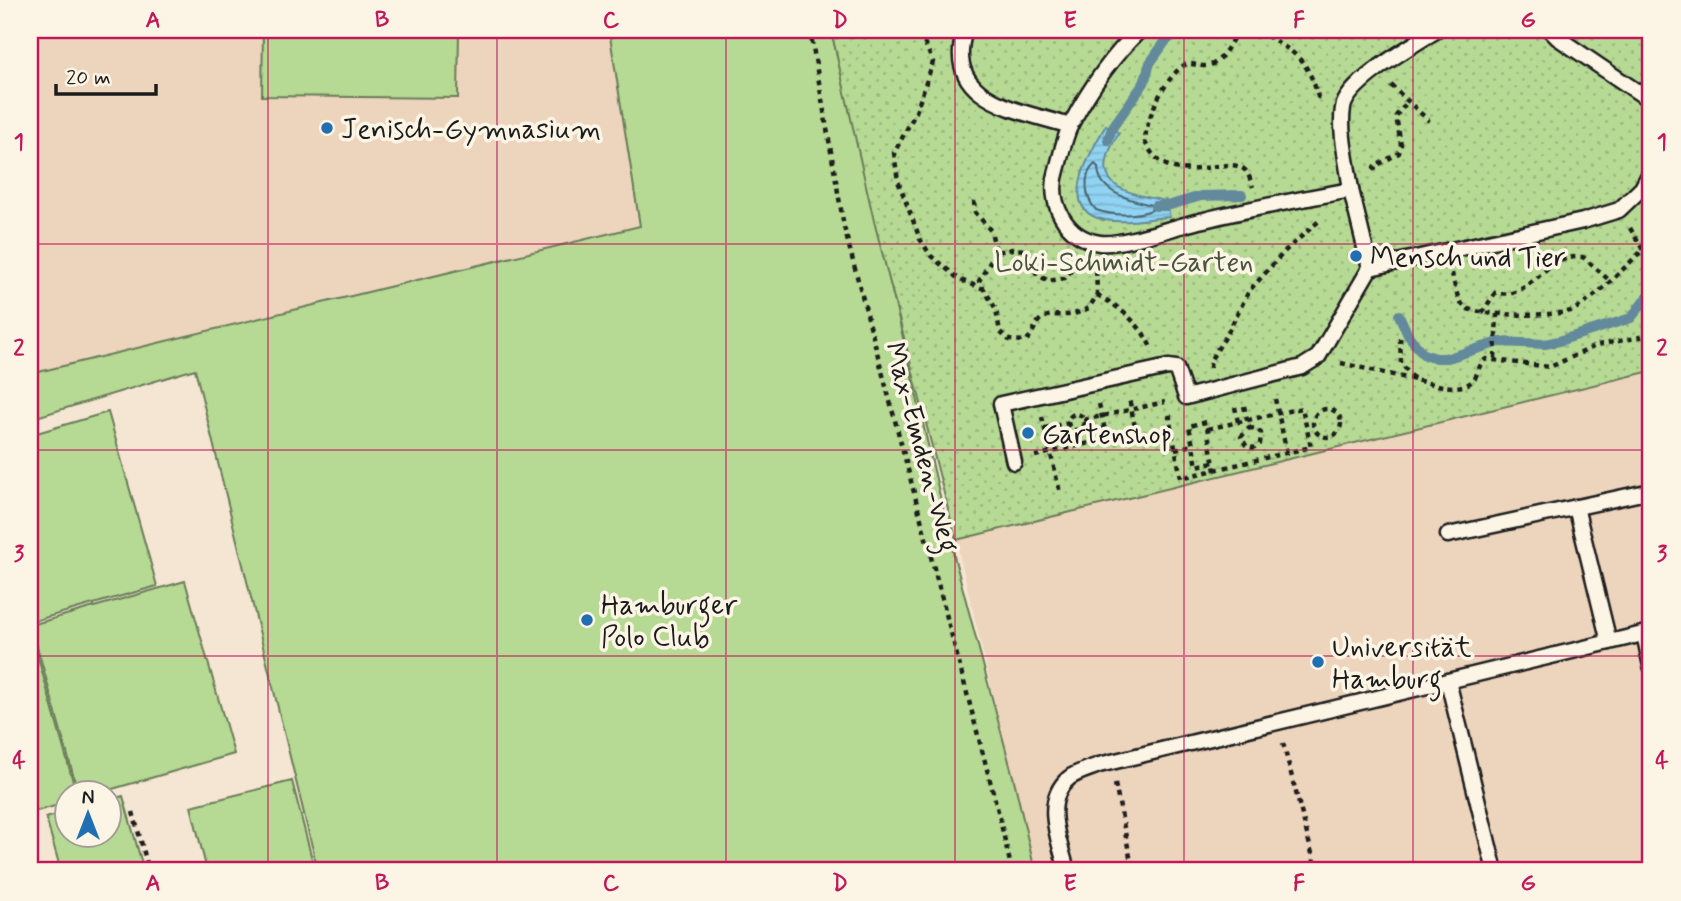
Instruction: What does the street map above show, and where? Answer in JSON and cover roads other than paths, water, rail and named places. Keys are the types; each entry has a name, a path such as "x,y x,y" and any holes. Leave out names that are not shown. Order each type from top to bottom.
{"lane":[{"path":"965,30 960,53 963,72 971,86 986,99 1070,126"},
{"path":"1140,30 1116,53 1070,126 1055,178 1054,200 1060,215 1071,230 1085,239 1101,243 1116,242 1204,220 1351,190"},
{"path":"1014,462 1001,404 1168,366 1176,368 1186,397 1302,367 1318,357 1370,268 1351,190 1343,113 1347,99 1354,89 1376,71 1437,30"},
{"path":"1550,30 1651,101"},
{"path":"1370,268 1583,221 1619,210 1642,188 1651,171"},
{"path":"1448,535 1651,491"},
{"path":"1576,507 1609,642"},
{"path":"1068,871 1053,807 1057,790 1071,776 1099,765 1648,633 1651,666"},
{"path":"1448,681 1495,871"}],"water":[{"path":"1106,125 1119,133 1106,164 1113,183 1135,194 1166,201 1170,217 1129,221 1105,220 1090,214 1082,205 1079,192 1081,178"}],"waterway":[{"path":"1108,140 1112,128 1144,83 1150,63 1165,42 1178,30"},
{"path":"1155,206 1167,206 1201,196 1242,195"},
{"path":"1399,315 1408,335 1423,354 1448,358 1499,342 1545,344 1559,341 1631,318 1651,292"}],"place":[{"name":"Jenisch-Gymnasium","path":"327,128"},
{"name":"Mensch und Tier","path":"1356,256"},
{"name":"Gartenshop","path":"1028,433"},
{"name":"Hamburger Polo Club","path":"587,620"},
{"name":"Universität Hamburg","path":"1318,662"}],"park label":[{"name":"Loki-Schmidt-Garten","path":"1124,261"}]}
